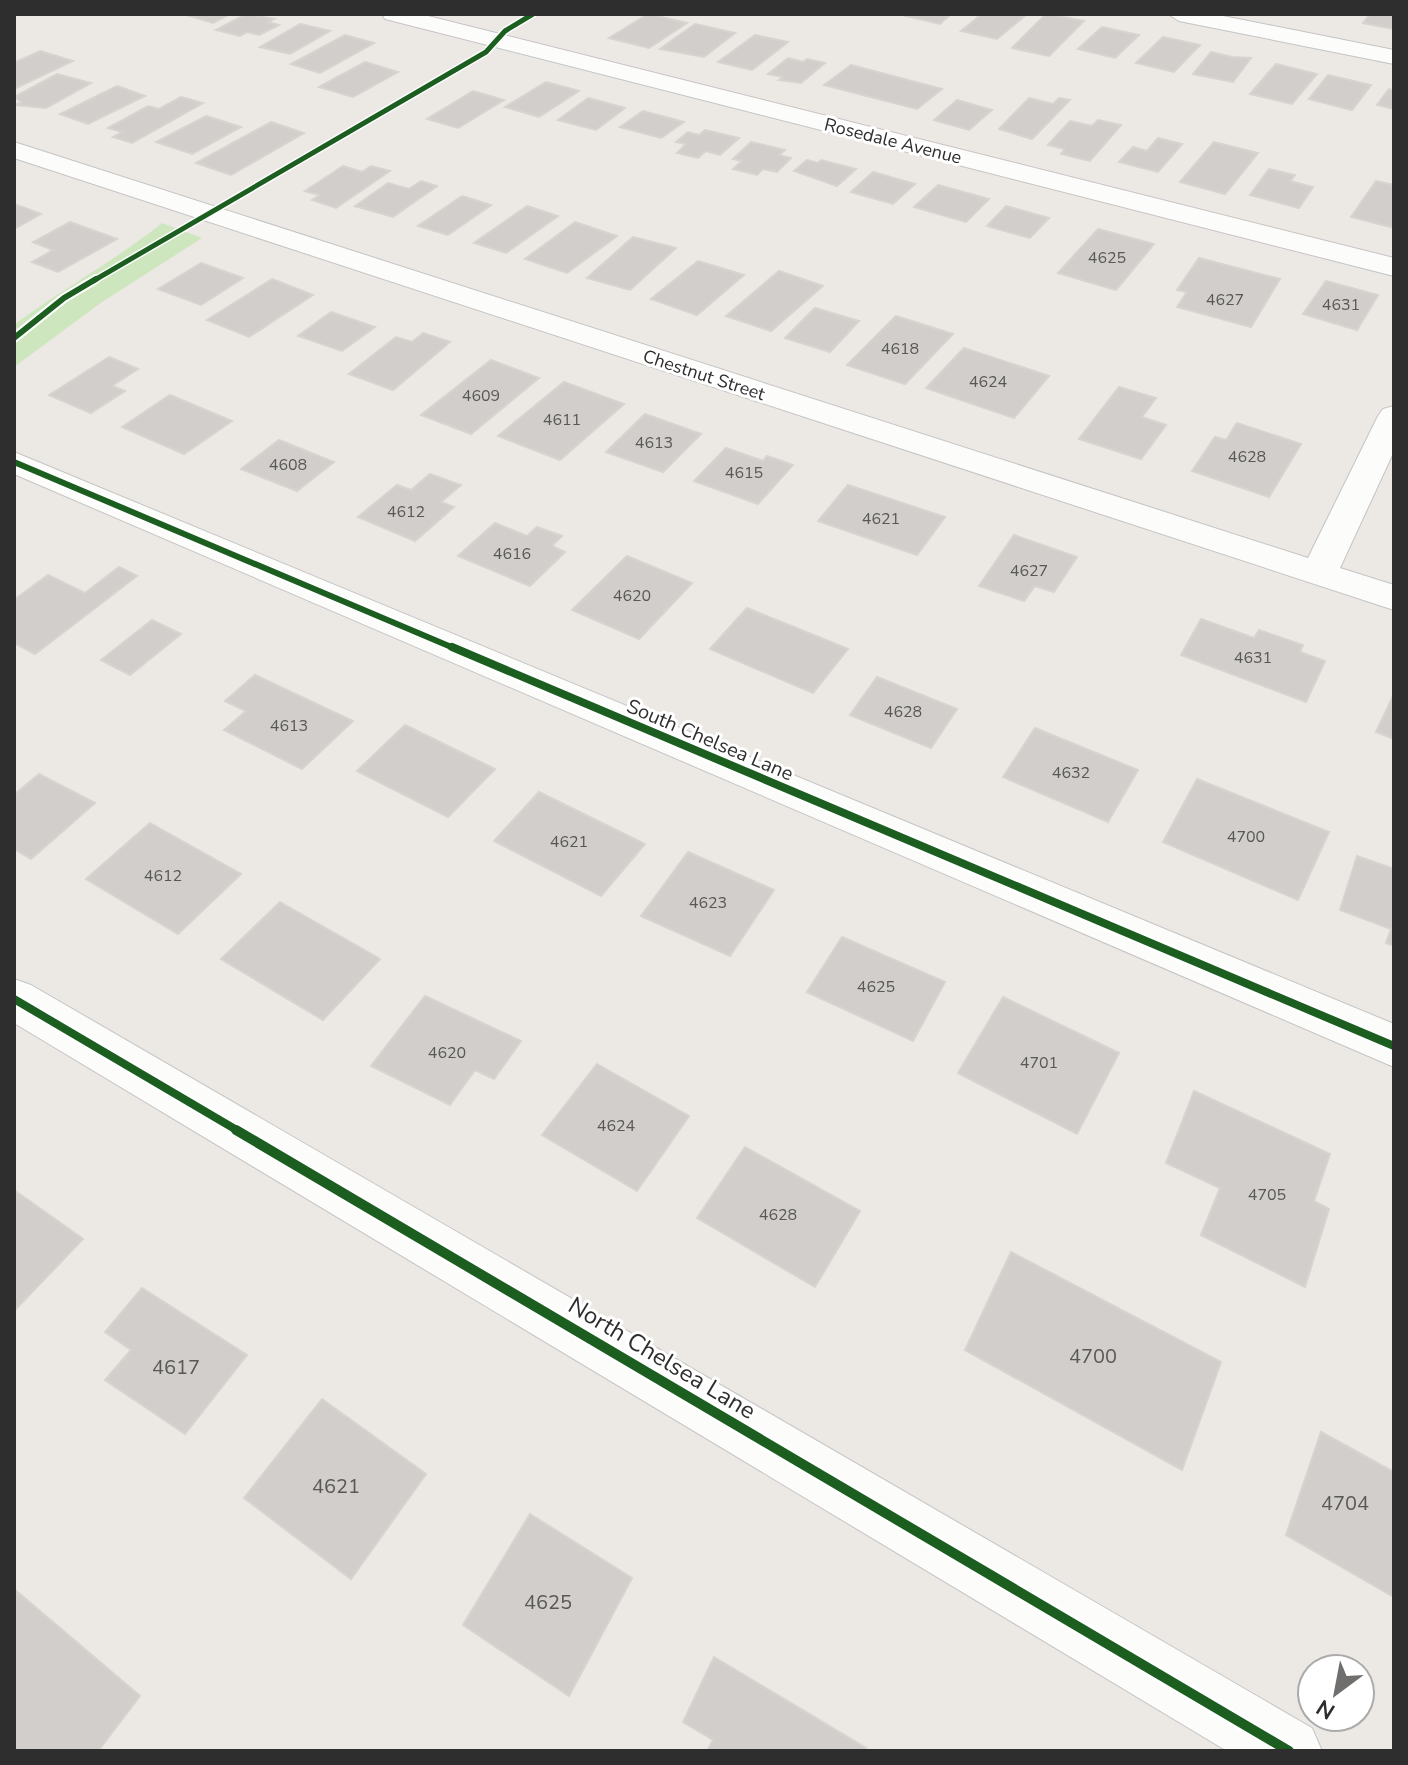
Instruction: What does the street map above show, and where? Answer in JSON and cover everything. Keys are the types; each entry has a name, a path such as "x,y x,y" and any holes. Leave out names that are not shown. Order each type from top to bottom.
{"street":[{"name":"Rosedale Avenue","path":"393,14 1394,267"},
{"path":"1179,14 1394,57"},
{"name":"Chestnut Street","path":"14,150 1394,598"},
{"path":"1319,573 1394,416"},
{"name":"South Chelsea Lane","path":"14,462 1394,1046"},
{"name":"North Chelsea Lane","path":"14,999 1289,1751"}],"green space":[{"path":"162,223 202,238 102,302 14,367 14,325"}],"building":[{"path":"183,14 230,14 213,23"},
{"path":"246,14 274,19 268,22 279,25 259,35 247,32 240,36 216,30"},
{"path":"648,14 687,23 649,48 609,38"},
{"path":"951,14 940,24 906,16"},
{"path":"982,14 1027,14 997,39 961,31"},
{"path":"1046,14 1084,21 1049,56 1012,48"},
{"path":"1370,14 1394,14 1394,29 1363,23"},
{"path":"300,24 330,31 290,54 260,47"},
{"path":"695,24 735,33 704,57 660,49"},
{"path":"1102,27 1139,35 1115,58 1078,49"},
{"path":"345,35 374,43 320,73 291,64"},
{"path":"755,35 788,42 752,70 718,62"},
{"path":"1163,37 1200,45 1174,72 1136,63"},
{"path":"40,51 73,61 14,89 14,63"},
{"path":"1211,52 1251,58 1233,82 1193,74"},
{"path":"788,58 825,63 801,83 779,80 783,77 768,74"},
{"path":"365,62 398,72 353,97 319,87"},
{"path":"1276,64 1317,74 1292,104 1250,94"},
{"path":"851,65 942,89 917,109 824,85"},
{"path":"57,74 91,83 46,108 15,105 22,102 14,97"},
{"path":"1328,75 1371,85 1352,110 1309,99"},
{"path":"546,82 579,91 539,117 505,107"},
{"path":"117,86 145,96 88,124 60,114"},
{"path":"1389,89 1394,91 1394,109 1377,105"},
{"path":"473,91 504,100 458,128 427,119"},
{"path":"181,97 203,103 132,143 113,137 122,132 108,128 148,106 159,109"},
{"path":"588,98 625,108 596,130 558,120"},
{"path":"1029,98 1053,104 1059,98 1070,100 1032,139 999,129"},
{"path":"957,100 992,110 969,130 934,120"},
{"path":"643,111 684,122 661,138 620,127"},
{"path":"206,116 241,127 192,154 156,142"},
{"path":"1098,120 1121,125 1090,161 1061,154 1065,149 1048,145 1070,121 1092,126"},
{"path":"271,122 304,133 231,175 196,163"},
{"path":"705,130 739,138 720,155 706,151 698,158 677,153 686,144 676,142 688,132 699,135"},
{"path":"1158,138 1182,144 1158,172 1119,162 1133,147 1147,151"},
{"path":"751,142 785,150 779,155 791,158 777,172 763,169 757,175 733,169 742,161 733,159"},
{"path":"1214,142 1258,153 1225,194 1180,182"},
{"path":"807,160 818,163 821,160 856,169 837,186 794,171"},
{"path":"343,166 362,172 371,166 390,171 336,208 312,200 320,195 305,191"},
{"path":"1269,169 1295,175 1290,181 1313,187 1299,208 1250,195"},
{"path":"873,172 915,184 893,204 851,192"},
{"path":"421,181 437,186 393,217 355,206 388,183 409,189"},
{"path":"1376,181 1394,185 1394,228 1351,217"},
{"path":"938,185 989,199 966,222 914,207"},
{"path":"462,196 491,205 448,235 418,226"},
{"path":"14,204 41,214 14,229"},
{"path":"527,206 558,216 506,253 474,243"},
{"path":"1006,206 1049,218 1030,238 987,226"},
{"path":"70,222 117,239 58,272 32,262 53,250 33,242"},
{"path":"575,222 617,236 567,273 525,259"},
{"path":"1098,229 1154,244 1116,290 1058,273"},
{"path":"633,237 676,248 630,290 587,278"},
{"path":"1199,258 1280,279 1251,327 1177,307 1187,292 1177,290"},
{"path":"698,261 744,275 697,315 651,299"},
{"path":"201,263 243,278 201,305 158,289"},
{"path":"779,271 823,286 771,331 726,316"},
{"path":"272,279 313,295 249,337 207,320"},
{"path":"1326,281 1378,295 1357,330 1303,314"},
{"path":"815,308 859,321 830,352 785,338"},
{"path":"331,312 375,327 342,351 298,336"},
{"path":"896,316 953,334 905,384 847,365"},
{"path":"423,333 450,342 393,390 349,374 396,337 412,342"},
{"path":"964,348 1049,376 1014,418 926,388"},
{"path":"109,357 138,369 112,386 125,391 91,413 49,395"},
{"path":"491,360 539,378 471,434 421,415"},
{"path":"564,382 624,404 560,460 498,436"},
{"path":"1119,387 1156,398 1142,417 1166,425 1141,459 1079,439"},
{"path":"170,395 232,421 184,454 122,427"},
{"path":"645,414 701,434 663,472 606,452"},
{"path":"1237,423 1301,444 1269,497 1192,471 1215,437 1226,440"},
{"path":"279,440 334,462 297,491 241,469"},
{"path":"726,448 763,461 767,456 793,465 758,504 694,481"},
{"path":"430,474 461,485 441,502 454,507 415,541 358,517 397,485 411,490"},
{"path":"848,485 945,517 917,555 818,521"},
{"path":"495,523 527,536 537,527 562,536 552,546 565,552 530,586 458,556"},
{"path":"1014,535 1077,557 1054,592 1035,586 1024,601 979,586"},
{"path":"627,556 692,583 639,639 572,610"},
{"path":"119,567 137,576 35,654 14,643 14,600 48,575 85,593"},
{"path":"747,608 848,649 813,693 710,649"},
{"path":"1201,619 1254,638 1259,630 1303,645 1300,652 1325,661 1306,702 1181,655"},
{"path":"152,620 181,634 130,675 101,660"},
{"path":"255,675 353,721 302,769 224,730 246,711 225,701"},
{"path":"877,677 957,709 931,748 850,715"},
{"path":"1394,694 1394,739 1376,732"},
{"path":"405,725 495,769 448,817 357,771"},
{"path":"1035,728 1138,770 1108,822 1003,777"},
{"path":"39,774 95,803 31,859 14,849 14,795"},
{"path":"1197,779 1329,832 1298,900 1163,842"},
{"path":"539,792 645,844 601,896 494,841"},
{"path":"150,823 241,874 178,934 86,879"},
{"path":"688,852 774,890 730,956 641,916"},
{"path":"1357,856 1394,869 1394,946 1386,943 1391,929 1340,910"},
{"path":"280,902 380,959 323,1020 221,959"},
{"path":"842,937 945,982 913,1041 807,992"},
{"path":"425,996 521,1041 494,1079 475,1070 450,1105 371,1066"},
{"path":"1003,997 1119,1053 1077,1134 958,1073"},
{"path":"597,1064 689,1116 637,1191 542,1135"},
{"path":"1194,1091 1330,1154 1314,1201 1329,1209 1305,1287 1201,1235 1220,1188 1166,1163"},
{"path":"745,1147 860,1211 815,1287 697,1218"},
{"path":"14,1190 83,1239 14,1311"},
{"path":"1011,1252 1221,1362 1182,1470 965,1350"},
{"path":"142,1288 247,1355 185,1434 105,1380 131,1350 105,1332"},
{"path":"322,1399 426,1474 351,1579 244,1498"},
{"path":"1321,1432 1394,1472 1394,1597 1286,1535"},
{"path":"530,1514 632,1578 569,1696 463,1625"},
{"path":"14,1589 140,1696 98,1751 14,1751"},
{"path":"714,1657 866,1748 865,1751 707,1751 713,1740 683,1722"}],"cycle path":[{"path":"14,338 64,298 486,52 505,31 533,14"},
{"path":"14,462 1394,1046"},
{"path":"14,999 1289,1751"}]}
